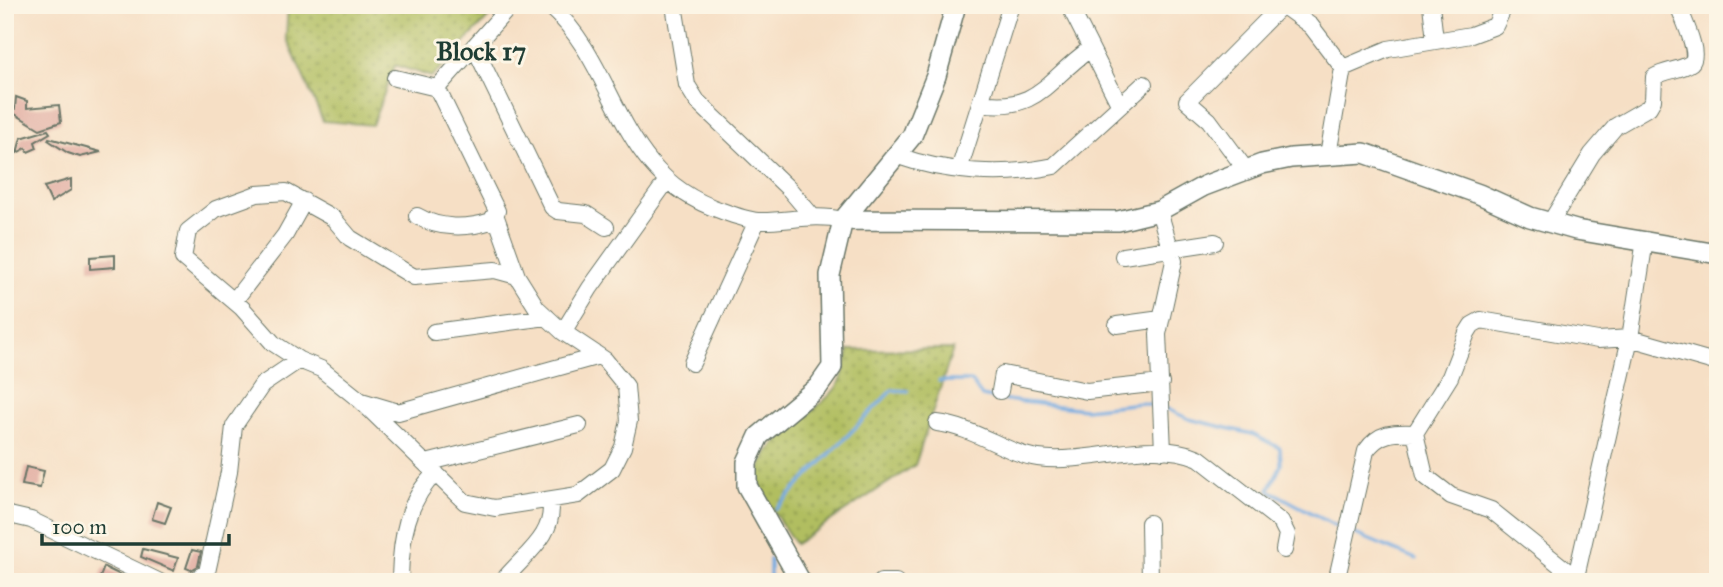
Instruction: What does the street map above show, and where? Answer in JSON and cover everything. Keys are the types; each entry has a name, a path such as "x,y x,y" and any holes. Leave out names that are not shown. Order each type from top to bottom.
{"street":[{"path":"437,88 511,5"},
{"path":"549,5 564,18 586,47 618,116 666,182 720,211 757,221 812,215 843,220 1098,222 1159,211 1204,186 1281,160 1364,153 1550,223 1576,230 1718,254"},
{"path":"674,5 687,85 697,101 790,190 812,215"},
{"path":"801,582 747,486 747,462 759,436 818,387 832,367 831,275 843,220 863,192 898,156 923,111 956,5"},
{"path":"958,170 1011,5"},
{"path":"1069,5 1120,106"},
{"path":"1246,170 1209,120 1187,101 1282,5 1311,26 1343,68 1328,155"},
{"path":"1431,5 1435,40"},
{"path":"1343,68 1388,49 1471,35 1495,26 1505,5"},
{"path":"1550,223 1592,154 1616,126 1649,107 1653,100 1654,77 1690,64 1695,57 1695,48 1678,5"},
{"path":"474,46 552,207 558,212 586,214 606,228"},
{"path":"981,103 1011,105 1029,101 1068,64 1090,49"},
{"path":"395,78 437,88"},
{"path":"898,156 929,167 958,170 1039,170 1054,166 1144,84"},
{"path":"437,88 497,211 496,217 517,276 547,317 563,332 598,356 626,386 629,421 623,447 612,469 578,495 495,508 465,502 361,401 321,369 299,360 273,343 234,302 183,258 188,231 216,209 257,194 286,192 332,218 350,238 414,276 495,270 517,276"},
{"path":"563,332 605,266 666,182"},
{"path":"234,302 285,235 304,201"},
{"path":"1159,211 1174,261 1161,319 1163,451"},
{"path":"417,216 433,226 478,225 496,217"},
{"path":"692,363 757,221"},
{"path":"1645,240 1630,338 1578,580 1491,510 1451,496 1424,476 1415,433 1450,377 1467,333 1481,320 1598,340 1630,338 1718,363"},
{"path":"1123,256 1215,242"},
{"path":"434,332 547,317"},
{"path":"1117,325 1161,319"},
{"path":"361,401 398,412 598,356"},
{"path":"192,582 207,572 229,472 234,426 262,385 299,360"},
{"path":"1000,391 1003,373 1087,391 1161,383"},
{"path":"937,423 966,429 1035,458 1163,451 1188,453 1199,458 1281,522 1287,534 1284,550"},
{"path":"431,468 579,425"},
{"path":"1336,582 1366,451 1373,441 1385,434 1415,433"},
{"path":"404,582 400,577 401,546 407,523 431,468"},
{"path":"502,582 539,543 552,521 550,500"},
{"path":"5,514 31,520 160,582"},
{"path":"1149,523 1150,582"},
{"path":"881,582 896,582"}],"green space":[{"path":"288,5 500,5 432,77 395,65 372,125 323,121 286,37"},
{"path":"953,349 915,465 795,544 766,498 760,483 760,469 766,455 777,442 831,394 840,382 849,350"}],"building":[{"path":"16,97 27,101 27,108 59,105 61,122 40,129 12,110 15,109"},
{"path":"48,130 50,133 35,142 37,148 28,152 26,148 17,153 21,138"},
{"path":"49,138 101,152 80,157 68,153 48,140"},
{"path":"71,179 71,190 51,202 44,187"},
{"path":"115,255 115,267 90,269 90,257"},
{"path":"26,467 44,471 40,488 22,485"},
{"path":"157,502 171,507 165,523 152,519"},
{"path":"143,549 178,558 174,571 141,557"},
{"path":"192,550 201,552 198,566 191,570 186,568"},
{"path":"104,567 108,569 135,582 99,580"}],"waterway":[{"path":"939,381 971,381 982,396 997,399 1085,409 1141,403 1157,406"},
{"path":"776,509 892,390 908,391"},
{"path":"1165,408 1189,419 1252,434 1280,448 1281,465 1269,490 1343,530"},
{"path":"1353,533 1416,559"},
{"path":"770,559 770,576 774,582"}],"district":[{"name":"Block 17","path":"481,51"}]}
